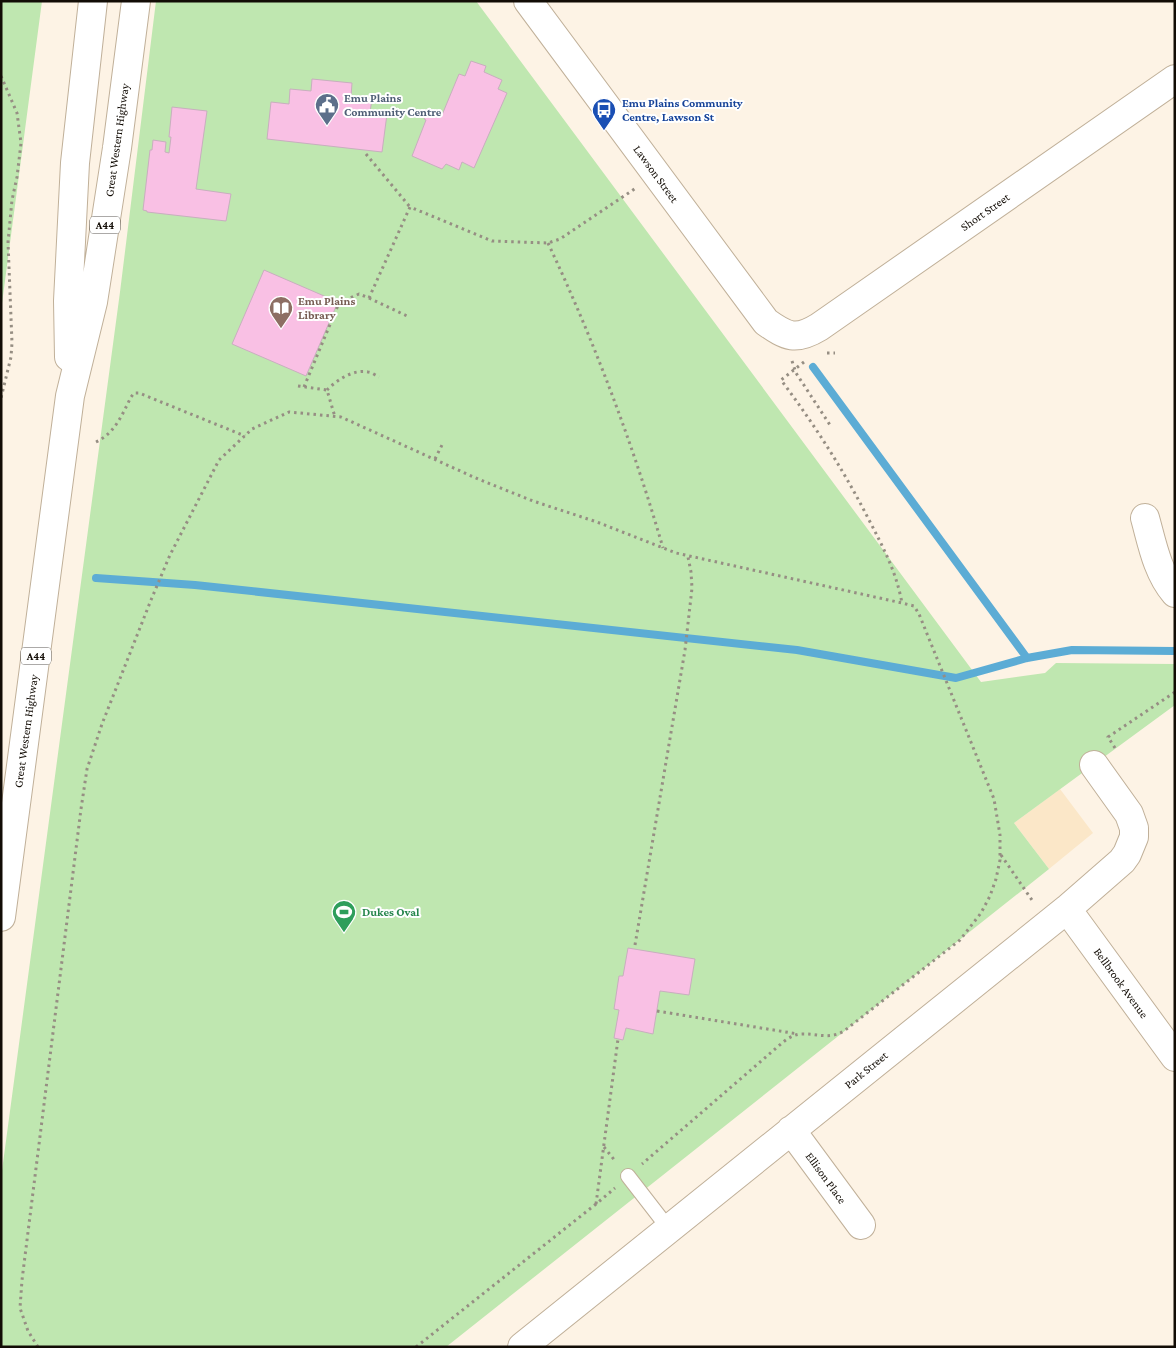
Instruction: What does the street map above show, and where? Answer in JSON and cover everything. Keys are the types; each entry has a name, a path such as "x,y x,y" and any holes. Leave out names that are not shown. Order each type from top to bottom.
{"main road":[{"name":"Great Western Highway","path":"70,396 68,301 75,163 93,1"},
{"name":"Great Western Highway","path":"1,917 70,396 94,293 117,148 136,1"},
{"name":"Lawson Street","path":"528,1 766,322 777,330 791,336"},
{"name":"Short Street","path":"791,336 805,335 819,327 1175,79"},
{"path":"1145,518 1157,560 1164,576 1175,593"},
{"name":"Park Street","path":"522,1347 1067,909 1122,861 1134,837 1134,828 1129,814 1094,765"},
{"name":"Bellbrook Avenue","path":"1067,909 1175,1057"},
{"name":"Ellison Place","path":"791,1130 861,1225"}],"lane":[{"path":"628,1176 669,1229"}],"path":[{"path":"1,76 17,113 21,143 18,178 12,200 8,242 11,357 1,398"},
{"path":"366,154 410,207 492,241 548,243 560,239 637,188"},
{"path":"369,298 410,207"},
{"path":"548,243 577,304 647,493 663,548"},
{"path":"304,387 339,303 359,294 407,316"},
{"path":"791,336 792,364 830,426"},
{"path":"298,386 327,390 342,377 358,372 369,372 379,377"},
{"path":"781,380 842,468 893,566 902,603"},
{"path":"327,390 335,417"},
{"path":"96,442 114,429 134,393 139,393 245,436"},
{"path":"38,1347 28,1331 20,1308 22,1280 87,770 102,724 170,555 219,460 252,429 289,412 341,417 534,501 597,522 688,557 914,606 950,688 994,799 1000,835 1000,854 996,879 981,913 960,940 838,1035 799,1034 657,1011"},
{"path":"435,459 442,445"},
{"path":"636,945 685,650 692,588 688,557"},
{"path":"1119,753 1108,737 1175,692"},
{"path":"1000,854 1038,910"},
{"path":"416,1347 596,1204 782,1043 799,1034"},
{"path":"596,1204 618,1039"}],"shaded area":[{"path":"1060,789 1093,833 1049,869 1014,823"}],"green space":[{"path":"1,1 42,1 1,311"},
{"path":"156,1 476,1 981,682 1045,673 1056,663 1175,664 1175,705 1014,823 1049,869 446,1347 1,1347 1,1178 120,292"}],"building":[{"path":"471,61 486,66 484,72 502,80 498,89 507,93 474,168 462,162 459,170 446,164 442,169 412,156 426,120 424,119 428,109 442,115 459,74 465,76"},
{"name":"Emu Plains Community Centre","path":"312,79 352,83 351,97 372,99 370,112 387,114 382,152 267,139 271,102 289,104 290,89 311,91"},
{"path":"172,107 207,111 196,189 231,194 226,221 143,210 150,150 152,150 153,140 166,142 165,152 169,153"},
{"name":"Emu Plains Library","path":"264,270 338,302 306,376 232,344"},
{"path":"628,948 695,959 689,995 660,991 653,1034 626,1028 623,1040 614,1038 619,1010 614,1009 619,976 623,976"}],"waterway":[{"path":"813,367 1027,658"},
{"path":"96,578 195,585 797,650 956,678 1027,658 1072,650 1175,651"}],"place":[{"name":"Emu Plains Community Centre","path":"327,126"},
{"name":"Emu Plains Community Centre, Lawson St","path":"604,131"},
{"name":"Emu Plains Library","path":"281,329"},
{"name":"Dukes Oval","path":"344,933"}]}
